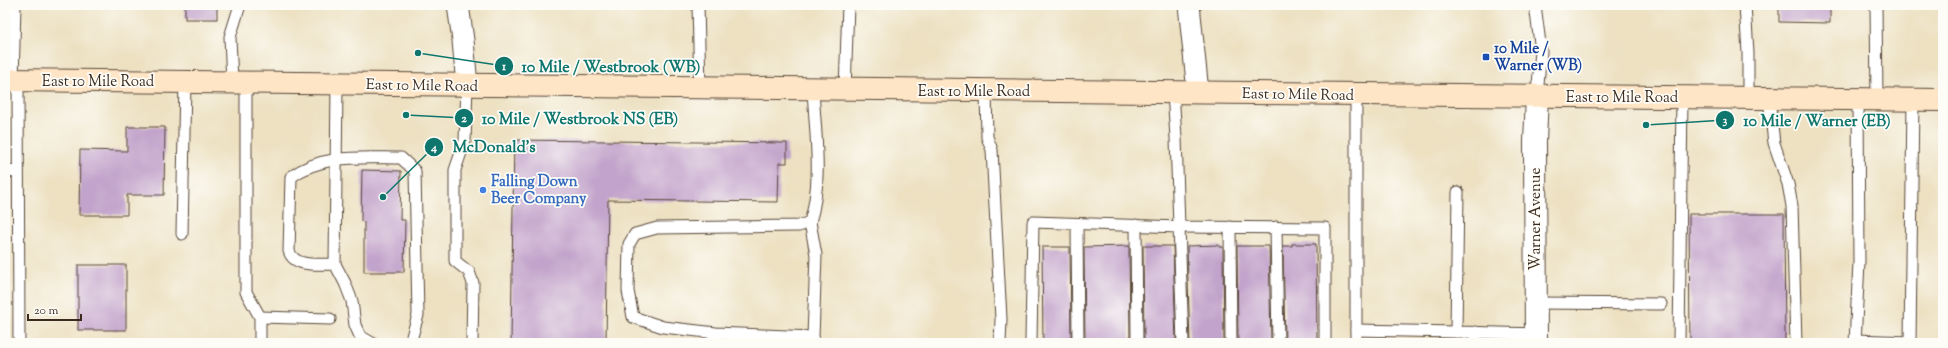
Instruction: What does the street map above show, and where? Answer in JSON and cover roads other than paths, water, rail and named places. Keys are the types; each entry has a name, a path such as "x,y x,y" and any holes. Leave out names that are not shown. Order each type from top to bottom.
{"main road":[{"name":"East 10 Mile Road","path":"10,80 845,90 1198,92 1356,95 1943,100"}],"street":[{"path":"10,5 10,80"},
{"path":"458,5 467,86"},
{"path":"1189,5 1198,92"},
{"name":"Warner Avenue","path":"1536,339 1535,142 1537,96"}],"lane":[{"path":"240,5 230,37 239,83 246,292 260,317 260,343"},
{"path":"698,5 700,88"},
{"path":"845,90 848,5"},
{"path":"1535,5 1541,51 1537,96"},
{"path":"1745,5 1748,53 1759,99 1788,184 1792,206 1796,343"},
{"path":"1876,5 1867,99 1855,342 1910,343 1913,99"},
{"path":"10,80 17,172 19,343"},
{"path":"182,234 185,82"},
{"path":"337,84 335,264 346,283 352,301 355,325 360,336 372,343"},
{"path":"467,86 465,141 455,170 455,261 469,272 473,284 472,343"},
{"path":"810,222 799,226 658,228 635,234 629,244 628,291 633,317 663,327 716,333 813,340 816,255 810,222 815,208 817,177 813,89"},
{"path":"986,91 987,137 992,150 1001,312 1000,343"},
{"path":"1173,92 1180,226 1183,343"},
{"path":"1356,95 1356,343"},
{"path":"1679,343 1682,97"},
{"path":"335,264 299,262 292,258 289,251 291,177 311,166 336,158 401,158 415,171 418,315 411,340 408,343"},
{"path":"5,171 17,172"},
{"path":"1456,332 1458,192"},
{"path":"1031,343 1033,222 1325,228 1325,343"},
{"path":"1077,224 1078,343"},
{"path":"1136,225 1137,343"},
{"path":"1230,227 1231,343"},
{"path":"1276,227 1278,343"},
{"path":"1536,303 1661,304"},
{"path":"260,317 330,319"},
{"path":"1356,330 1456,332 1476,338 1536,339"}],"place":[{"name":"10 Mile / Westbrook (WB)","path":"418,53"},
{"name":"10 Mile / Warner (WB)","path":"1486,57"},
{"name":"10 Mile / Westbrook NS (EB)","path":"406,115"},
{"name":"10 Mile / Warner (EB)","path":"1646,125"},
{"name":"Falling Down Beer Company","path":"483,190"},
{"name":"McDonald's","path":"383,197"}]}
